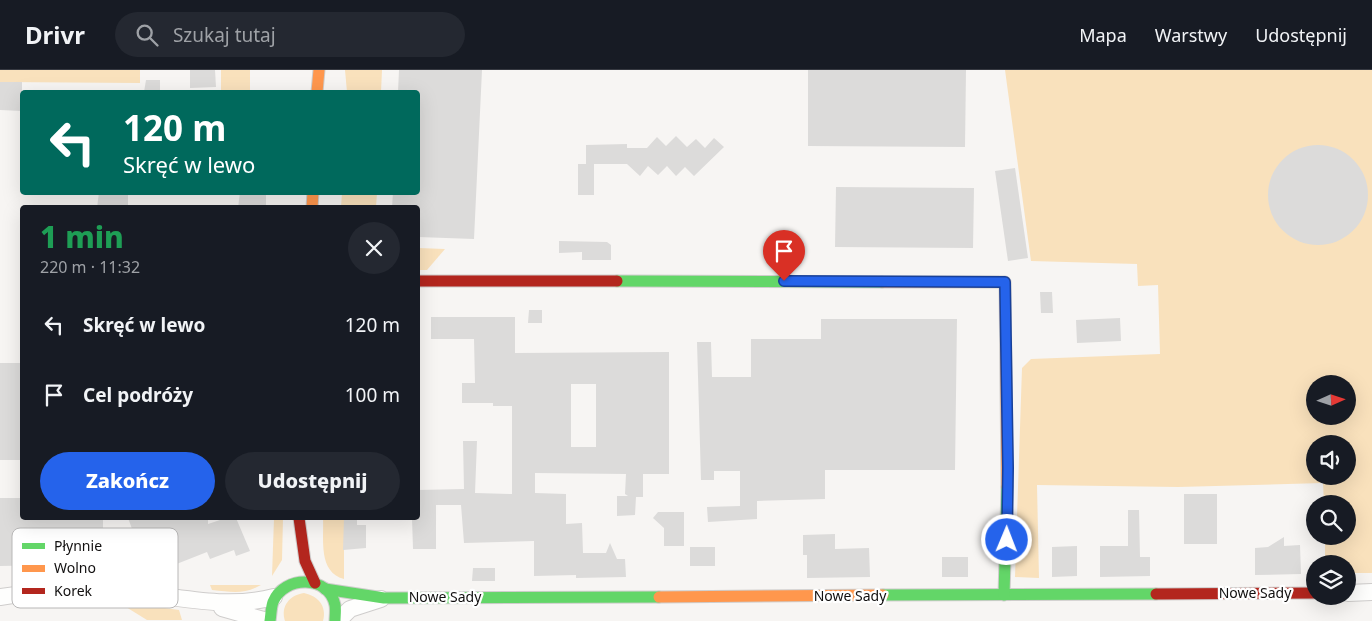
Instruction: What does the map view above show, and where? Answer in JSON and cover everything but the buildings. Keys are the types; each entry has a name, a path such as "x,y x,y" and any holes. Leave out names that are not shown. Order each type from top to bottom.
{"street":[{"path":"318,70 318,90"},
{"path":"420,281 1005,282 1008,468 1004,595"},
{"path":"291,542 294,520"},
{"path":"299,520 305,561 315,583"},
{"path":"207,603 224,610 268,621 274,597 287,581 315,583 325,589 335,606 337,621"},
{"name":"Nowe Sady","path":"325,589 384,598 1306,593"},
{"path":"1356,593 1372,592"},
{"path":"178,599 207,603 254,602 274,597"},
{"name":"Nowe Sady","path":"337,621 350,609 384,598"},
{"path":"207,603 222,621"}],"shaded area":[{"path":"0,70 140,70 140,83 0,82"},
{"path":"221,70 250,70 250,90 221,90"},
{"path":"345,70 382,70 381,90 347,90"},
{"path":"1005,70 1372,70 1372,573 1356,573 1356,555 1325,555 1325,545 1356,545 1356,495 1324,495 1323,485 1356,485 1356,435 1306,435 1306,483 1178,487 1037,485 1039,578 1015,577 1022,368 1031,359 1160,354 1158,285 1138,286 1137,264 1031,261"},
{"path":"1311,153 1327,153 1342,160 1353,171 1360,186 1357,210 1348,223 1327,235 1311,235 1296,228 1285,217 1278,202 1278,186 1285,171 1296,160"},
{"path":"342,195 377,195 376,205 341,205"},
{"path":"420,248 445,249 427,270 420,270"},
{"path":"274,520 283,520 282,560 272,576"},
{"path":"323,520 344,520 344,579 330,570 326,562 323,545"},
{"path":"210,585 261,585 237,592 212,590"},
{"path":"304,593 317,599 320,603 324,611 323,621 285,621 284,611 287,602 294,596"},
{"path":"128,608 179,610 182,620 147,620"}],"traffic: fast":[{"path":"617,281 882,282"},
{"path":"1004,595 1007,487"},
{"path":"270,621 272,604 279,593 286,587 306,582 324,588 331,595 335,605 335,621"},
{"path":"325,589 384,598 659,597"},
{"path":"883,595 1156,594"}],"traffic: slow":[{"path":"317,90 319,70"},
{"path":"312,205 313,195"},
{"path":"882,282 1005,282 1007,487"},
{"path":"659,597 883,595"}],"traffic: jam":[{"path":"420,281 617,281"},
{"path":"299,520 305,561 315,583"},
{"path":"1156,594 1306,593"}],"route":[{"path":"784,281 1005,282 1008,468 1007,540"}]}
